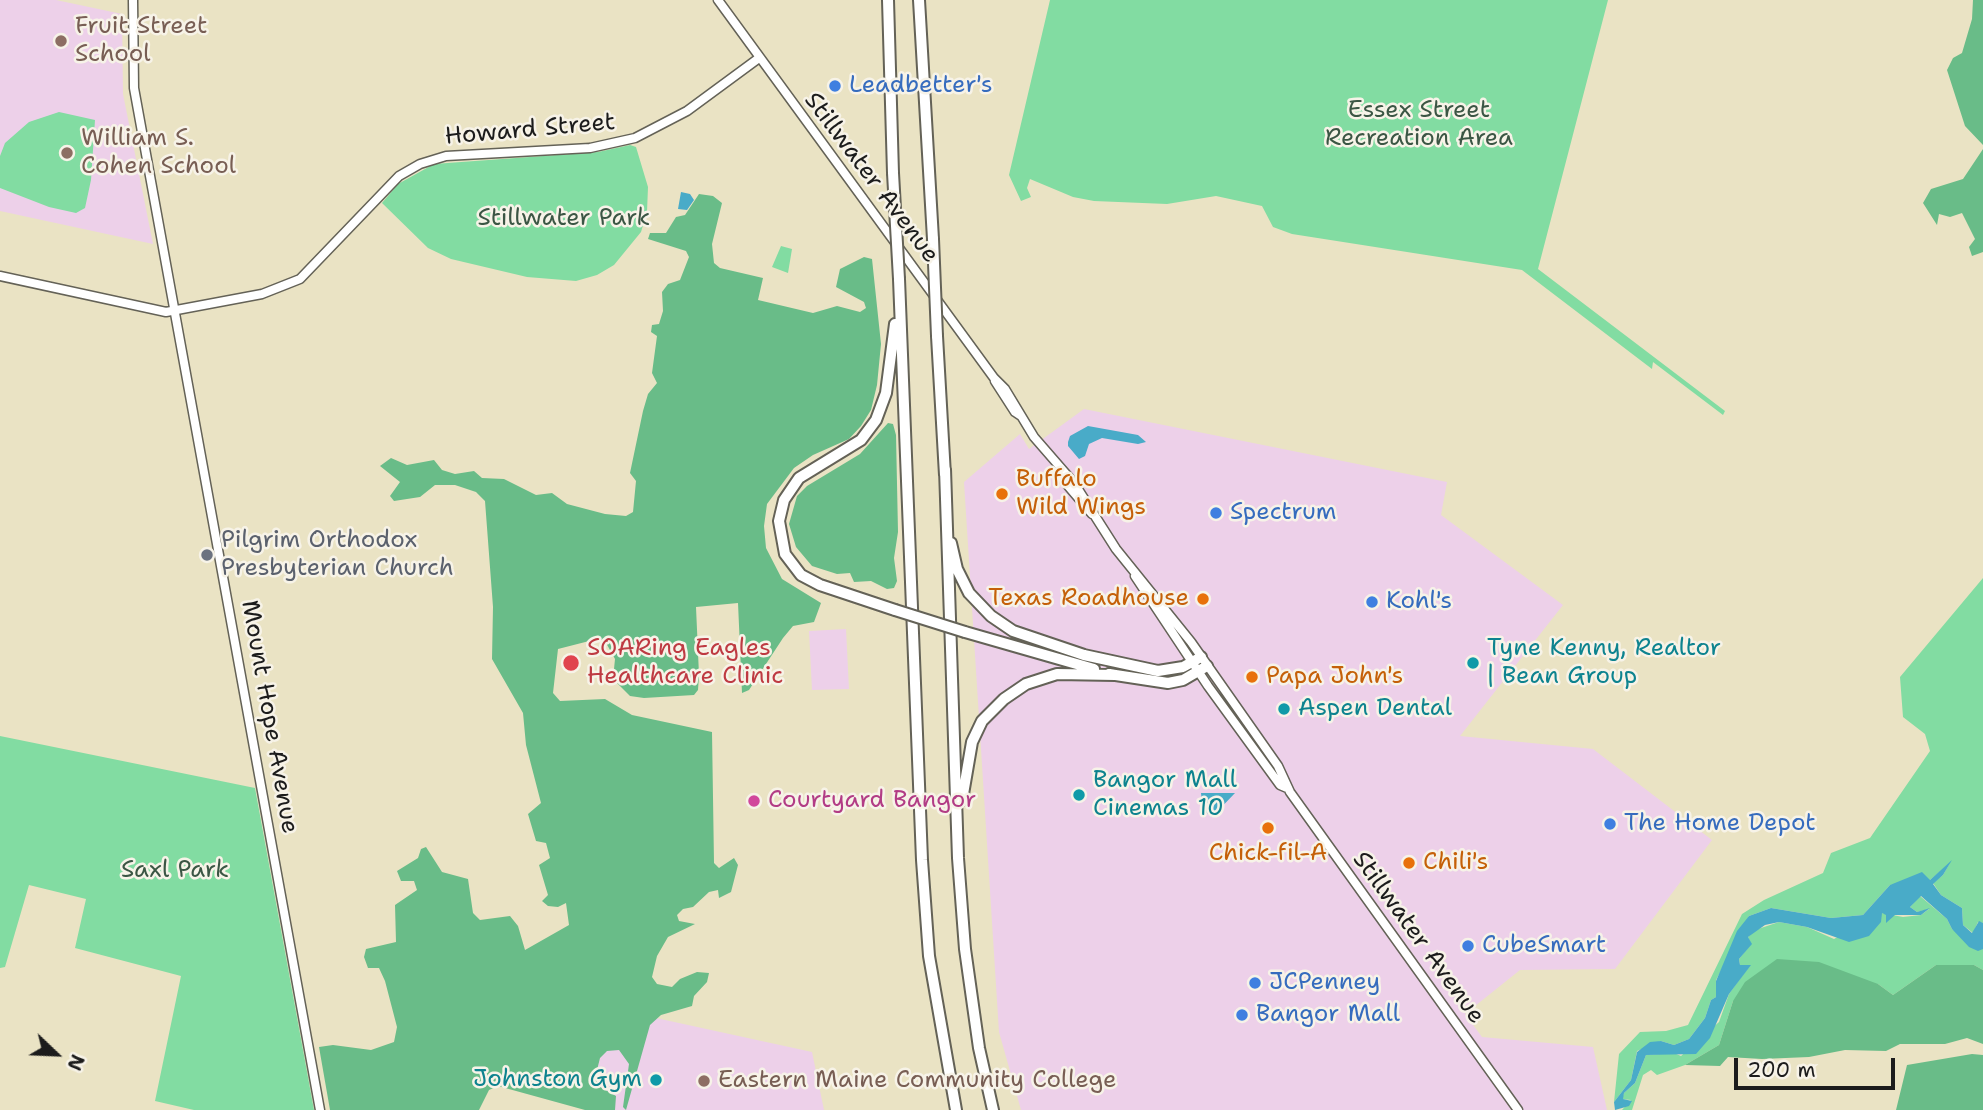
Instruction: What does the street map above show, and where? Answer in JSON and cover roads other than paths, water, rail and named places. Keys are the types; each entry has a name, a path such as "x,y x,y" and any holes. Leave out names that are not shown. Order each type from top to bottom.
{"highway":[{"path":"888,0 923,874 929,956 956,1110"},
{"path":"919,0 945,468 963,919 979,1048 993,1110"},
{"path":"899,279 886,393 876,420 861,440 799,478 784,500 779,521 785,554 801,575 820,585 965,632 1115,676"},
{"path":"945,468 951,538 957,569 969,593 991,617 1013,631 1100,659 1158,671 1199,664"},
{"path":"963,919 962,791 968,753 977,730 998,704 1026,684 1057,674 1115,676 1168,683 1199,664"}],"street":[{"name":"Mount Hope Avenue","path":"133,0 134,88 320,1110"},
{"name":"Stillwater Avenue","path":"718,0 994,378 999,391 1021,416 1063,474 1063,480 1092,514 1199,664 1280,785 1287,788 1518,1110"},
{"name":"Howard Street","path":"0,276 151,309 175,310 262,294 300,279 399,176 420,164 446,156 590,148 635,138 687,111 759,58"}],"water":[{"path":"681,192 690,194 694,200 687,210 678,209"},
{"path":"1088,426 1138,435 1146,442 1138,444 1102,438 1089,444 1085,456 1079,459 1068,446 1068,442 1070,436"},
{"path":"1201,793 1235,793 1212,817 1203,810"},
{"path":"1952,860 1943,875 1933,884 1941,895 1962,908 1963,925 1972,933 1979,921 1983,923 1983,949 1978,951 1969,947 1952,929 1947,919 1921,896 1910,907 1917,912 1930,908 1921,915 1895,915 1886,923 1886,915 1882,913 1881,922 1869,936 1849,942 1807,927 1779,922 1765,925 1748,937 1752,944 1739,959 1740,965 1751,965 1729,994 1710,1038 1696,1054 1646,1055 1635,1083 1624,1093 1623,1099 1632,1101 1629,1106 1615,1110 1614,1102 1631,1080 1637,1052 1650,1042 1661,1041 1674,1045 1689,1039 1705,1018 1711,1000 1716,997 1716,981 1737,931 1749,916 1771,908 1831,918 1863,915 1890,885 1922,872 1930,880"}],"place":[{"name":"Fruit Street School","path":"61,41"},
{"name":"Leadbetter's","path":"835,86"},
{"name":"William S. Cohen School","path":"67,153"},
{"name":"Buffalo Wild Wings","path":"1002,494"},
{"name":"Spectrum","path":"1216,513"},
{"name":"Pilgrim Orthodox Presbyterian Church","path":"207,555"},
{"name":"Texas Roadhouse","path":"1203,599"},
{"name":"Kohl's","path":"1372,602"},
{"name":"SOARing Eagles Healthcare Clinic","path":"571,663"},
{"name":"Tyne Kenny, Realtor | Bean Group","path":"1473,663"},
{"name":"Papa John's","path":"1252,677"},
{"name":"Aspen Dental","path":"1284,709"},
{"name":"Bangor Mall Cinemas 10","path":"1079,795"},
{"name":"Courtyard Bangor","path":"754,801"},
{"name":"The Home Depot","path":"1610,824"},
{"name":"Chick-fil-A","path":"1268,828"},
{"name":"Chili's","path":"1409,863"},
{"name":"CubeSmart","path":"1468,946"},
{"name":"JCPenney","path":"1255,983"},
{"name":"Bangor Mall","path":"1242,1015"},
{"name":"Johnston Gym","path":"656,1080"},
{"name":"Eastern Maine Community College","path":"704,1081"}],"park label":[{"name":"Essex Street Recreation Area","path":"1419,125"},
{"name":"Stillwater Park","path":"564,219"},
{"name":"Saxl Park","path":"175,871"}]}
